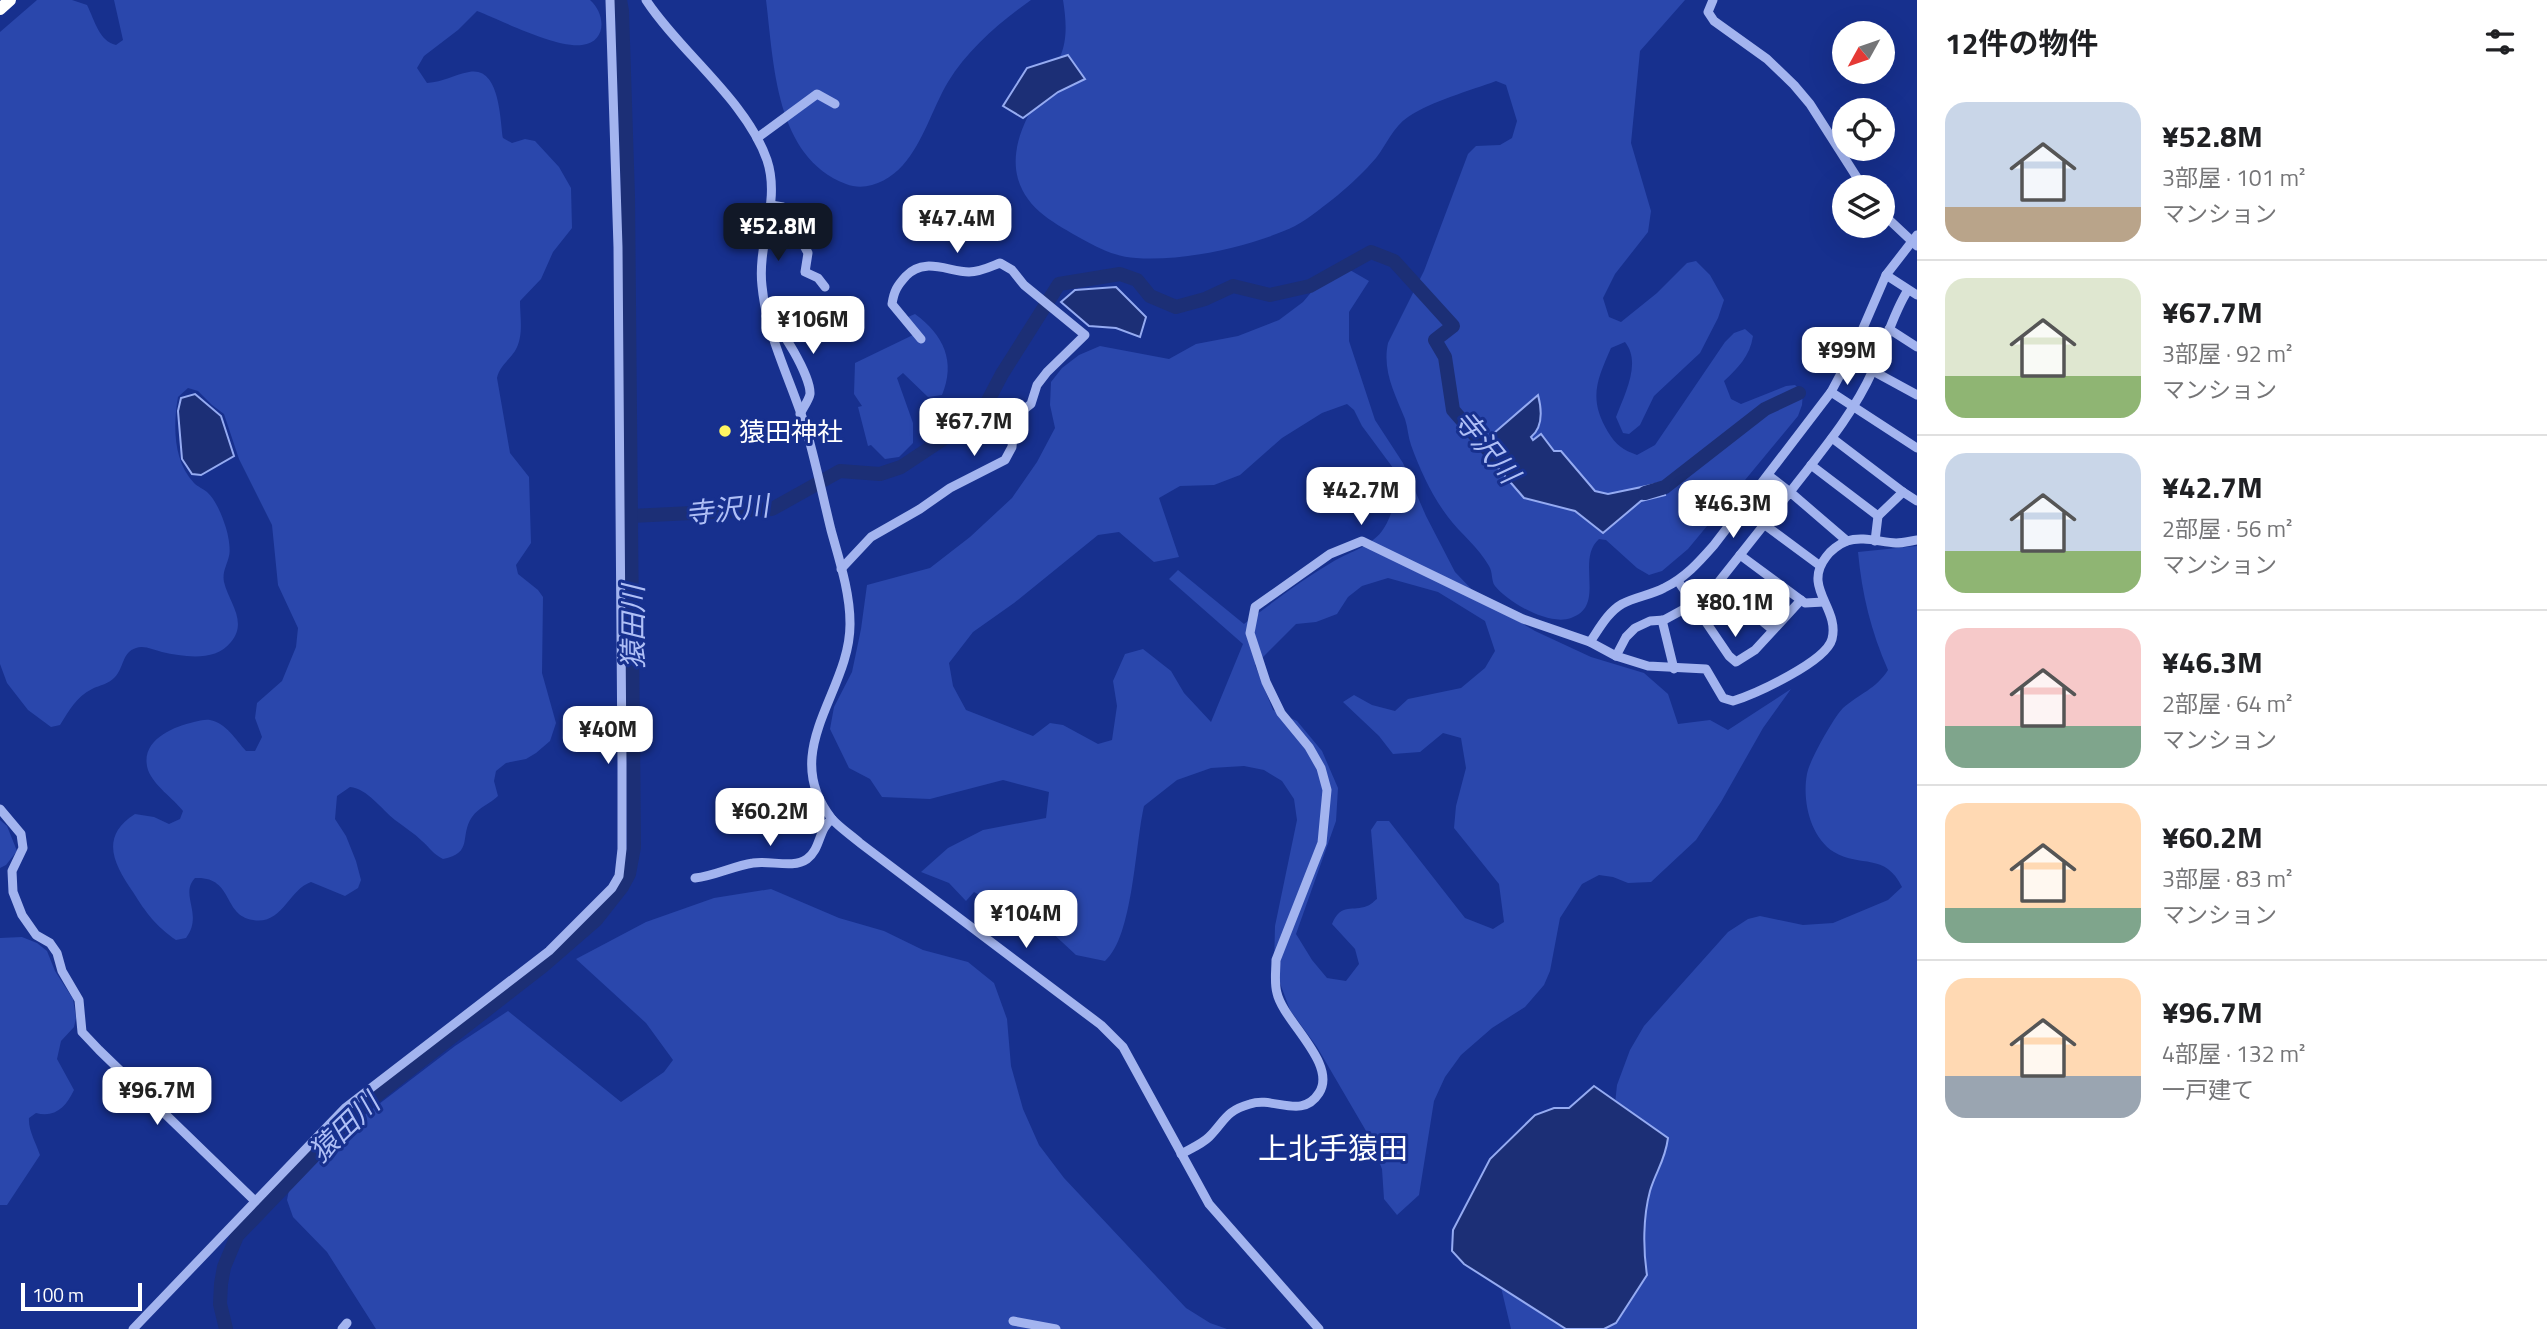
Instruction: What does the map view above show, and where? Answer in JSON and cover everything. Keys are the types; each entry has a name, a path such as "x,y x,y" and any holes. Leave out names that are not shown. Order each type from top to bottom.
{"highway":[{"path":"0,9 10,0"}],"street":[{"path":"133,1329 345,1108 549,951 612,888 619,876 622,849 622,764 618,261 610,0"},
{"path":"646,0 731,101 757,138 767,161 773,194 761,282 766,316 800,414 841,569 850,623 843,667 821,716 813,745 814,780 820,797 832,819 860,844 1101,1025 1123,1047 1209,1204 1318,1329"},
{"path":"1713,0 1708,12 1714,21 1768,59 1794,85 1811,104 1855,175"},
{"path":"757,138 817,94 835,104"},
{"path":"771,205 783,207 808,253 805,272 818,278 825,287"},
{"path":"1590,642 1612,612 1622,604 1678,581 1696,565 1831,392 1854,349 1886,275 1915,241 1895,224"},
{"path":"841,569 872,537 950,488 1005,460 1012,446 1014,422 1018,414 1031,404 1037,385 1047,372 1085,335 1024,285 1012,270 1000,263 979,271 966,272 927,265 914,268 895,288 892,304 921,339"},
{"path":"1886,275 1917,296"},
{"path":"1616,656 1626,637 1635,628 1650,621 1662,620 1694,604 1717,584 1765,525 1853,407 1873,371 1895,310 1908,290"},
{"path":"766,316 779,328 808,382 810,395 800,414"},
{"path":"1889,329 1917,347"},
{"path":"1873,371 1917,395"},
{"path":"1831,392 1917,448"},
{"path":"1832,438 1917,501"},
{"path":"1811,465 1878,516"},
{"path":"1768,475 1847,541"},
{"path":"1875,541 1878,516 1903,492"},
{"path":"1765,525 1819,565"},
{"path":"1181,1154 1208,1139 1230,1112 1252,1102 1286,1107 1302,1106 1312,1101 1323,1084 1320,1063 1289,1020 1277,994 1276,960 1322,842 1327,790 1321,768 1309,747 1281,713 1270,693 1250,633 1255,607 1330,554 1362,541 1523,619 1590,642 1616,656 1648,666 1706,669 1723,698 1733,701 1811,663 1827,648 1832,639 1833,624 1817,583 1819,565 1830,552 1847,541 1898,543 1917,540"},
{"path":"1740,555 1805,603 1824,602"},
{"path":"1678,581 1729,656 1736,662 1755,650 1801,600"},
{"path":"1717,584 1773,630"},
{"path":"1662,620 1674,668"},
{"path":"0,809 21,834 23,848 12,871 13,892 30,927 36,935 50,943 57,953 62,971 79,1000 82,1032 255,1201"},
{"path":"695,878 709,877 755,862 805,861 814,851 825,824 832,819"},
{"path":"1013,1321 1056,1329"}],"shaded area":[{"path":"37,0 72,0 87,5 101,35 116,45 123,40 114,0 590,0 599,13 601,27 596,39 582,45 571,45 544,38 477,11 458,30 424,56 417,68 427,83 469,72 479,72 487,77 493,85 499,107 503,138 512,143 525,139 535,141 559,167 571,188 572,228 553,252 541,279 520,301 520,339 497,378 510,453 529,477 531,543 516,565 518,574 543,597 542,673 556,723 550,741 536,753 526,759 506,763 496,771 494,781 498,796 472,817 462,848 453,856 443,859 434,853 363,791 350,787 337,796 335,819 346,836 361,880 358,888 345,896 311,882 296,892 271,917 253,920 236,911 216,883 195,878 189,891 193,913 191,929 186,938 176,940 147,913 120,871 113,851 117,832 124,823 135,814 154,817 169,824 180,819 183,811 148,770 146,760 153,743 176,728 208,720 226,728 246,751 255,751 262,737 255,718 257,703 282,681 296,647 298,628 278,585 272,525 239,459 224,414 198,391 188,388 178,397 176,442 187,474 213,499 226,528 230,553 224,582 238,619 236,634 231,642 217,653 199,656 142,647 131,650 113,679 82,696 60,725 51,727 28,710 7,683 0,664 0,32"},
{"path":"766,0 1031,0 985,37 965,58 942,92 917,146 903,165 884,180 861,187 846,184 823,171 805,153 792,131 782,106 776,79"},
{"path":"1063,0 1685,0 1640,51 1631,143 1651,211 1648,232 1615,274 1603,298 1609,317 1621,322 1657,293 1687,263 1696,261 1710,275 1724,300 1700,353 1654,396 1640,425 1629,434 1623,433 1616,417 1632,369 1630,350 1625,342 1611,348 1602,370 1596,399 1598,409 1614,440 1637,455 1655,445 1725,342 1734,333 1745,329 1753,336 1749,350 1739,366 1724,381 1731,399 1741,404 1795,385 1803,392 1798,416 1688,549 1662,571 1649,575 1637,568 1606,540 1599,539 1592,548 1589,593 1582,612 1562,620 1541,616 1519,606 1495,586 1485,559 1448,517 1432,492 1411,445 1405,419 1390,382 1387,363 1388,343 1424,271 1468,154 1476,146 1500,145 1512,138 1517,121 1506,85 1496,81 1439,101 1408,117 1358,177 1323,207 1295,226 1259,240 1217,251 1174,258 1129,257 1101,249 1053,222 1035,208 1022,190 1018,179 1017,147 1022,131 1063,50 1066,29"},
{"path":"1343,266 1369,281 1349,312 1349,341 1375,420 1403,463 1455,572 1480,598 1535,631 1591,657 1644,673 1668,694 1678,724 1710,720 1728,730 1791,689 1763,728 1696,840 1651,882 1628,883 1599,875 1582,884 1560,918 1550,971 1544,985 1525,1007 1492,1028 1461,1055 1445,1077 1434,1101 1419,1195 1397,1215 1384,1199 1382,1169 1369,1136 1317,1047 1290,1010 1274,967 1275,926 1297,820 1294,799 1282,781 1264,770 1244,766 1211,768 1177,780 1144,806 1132,889 1122,932 1105,961 1076,955 1048,929 1010,913 974,892 966,901 949,883 921,872 948,848 983,830 1046,818 1049,792 1003,780 930,799 882,797 870,779 849,768 830,729 834,707 852,672 867,585 930,568 970,537 1012,498 1037,462 1055,428 1050,405 1051,382 1062,368 1079,355 1100,346 1169,359 1196,344 1238,336 1279,320 1303,302 1325,276","holes":["1347,404 1354,410 1362,426 1399,476 1392,509 1379,534 1368,544 1311,575 1244,624 1178,570 1169,579 1243,644 1211,722 1184,693 1171,671 1143,649 1125,654 1113,681 1117,706 1112,740 1098,744 1063,725 1050,723 1033,736 966,710 953,686 949,663 973,632 1014,603 1098,535 1119,532 1154,562 1179,557 1159,498 1180,486 1214,485 1240,475 1282,438 1322,413","1388,578 1438,592 1485,621 1495,651 1485,668 1461,688 1408,699 1395,711 1372,705 1354,695 1343,702 1379,736 1393,754 1420,752 1443,733 1461,738 1466,768 1456,806 1454,828 1499,884 1504,922 1493,929 1465,918 1389,821 1377,821 1371,830 1377,899 1362,908 1343,910 1332,924 1355,949 1359,964 1346,981 1327,978 1296,934 1336,821 1338,788 1322,751 1297,721 1273,710 1255,665 1296,624 1316,622 1337,614 1348,597 1362,586"]},
{"path":"915,314 933,331 945,350 948,371 946,383 942,395 928,397 903,373 897,378 913,423 913,443 899,457 885,459 871,445 868,446 858,407 862,406 854,394 855,363 913,335 901,320"},
{"path":"1917,546 1917,1329 1511,1329 1499,1279 1611,1141 1617,1085 1630,1050 1644,1026 1728,932 1748,919 1760,916 1803,925 1833,923 1888,900 1902,887 1888,869 1872,862 1844,857 1826,845 1819,837 1810,817 1806,784 1812,759 1839,713 1878,682 1888,670 1868,612 1858,552"},
{"path":"0,820 7,826 17,851 6,865 0,868"},
{"path":"771,889 839,918 884,931 923,950 968,962 994,983 1007,1019 1011,1066 1023,1109 1039,1145 1064,1178 1186,1308 1210,1323 1227,1329 376,1329 327,1252 293,1217 287,1200 290,1185 362,1117 455,1046 508,1011 621,1102 664,1072 673,1060 646,1023 576,959 646,922 714,898"},
{"path":"22,937 47,951 55,971 73,999 76,1018 74,1027 61,1041 57,1059 74,1090 59,1110 49,1114 36,1113 29,1118 40,1155 7,1205 0,1205 0,938"}],"water":[{"path":"1068,55 1085,79 1058,92 1023,118 1003,106 1027,68"},
{"path":"1116,287 1146,317 1140,337 1116,328 1089,326 1061,302 1075,290"},
{"path":"195,394 221,416 234,456 201,475 192,474 182,459 178,411 181,398"},
{"path":"1538,395 1540,418 1538,428 1531,437 1533,440 1541,434 1554,451 1561,451 1595,491 1608,494 1661,483 1665,495 1641,501 1603,533 1575,511 1524,498 1479,446"},
{"path":"1594,1086 1668,1138 1646,1211 1644,1244 1647,1275 1616,1323 1604,1329 1566,1329 1464,1264 1452,1251 1453,1230 1490,1159 1535,1115 1554,1108 1569,1108"}],"waterway":[{"name":"猿田川","path":"226,1329 220,1304 221,1284 224,1267 237,1236 358,1110 543,966 596,920 629,874 634,847 628,197 620,0"},
{"name":"寺沢川","path":"631,516 772,509 840,471 880,474 901,467 981,414 1002,374 1059,284 1120,274 1137,280 1150,296 1176,307 1205,299 1233,286 1270,295 1310,286 1371,252 1394,261 1453,326 1435,340 1445,357 1453,410 1494,457"},
{"name":"寺沢川","path":"1645,493 1665,487 1765,409 1799,393"}],"place":[{"name":"猿田神社","path":"725,431"}],"district":[{"name":"上北手猿田","path":"1333,1148"}]}
